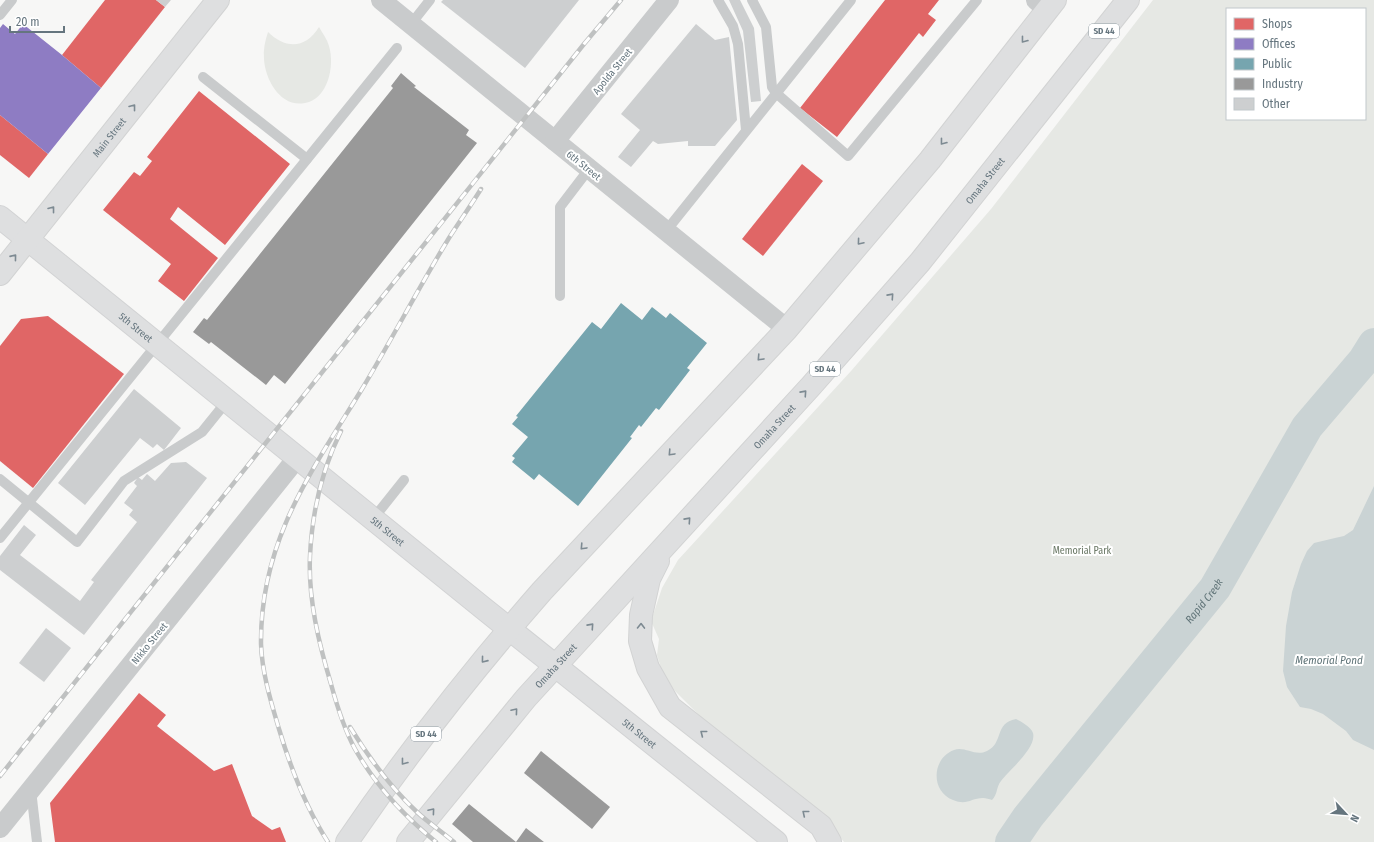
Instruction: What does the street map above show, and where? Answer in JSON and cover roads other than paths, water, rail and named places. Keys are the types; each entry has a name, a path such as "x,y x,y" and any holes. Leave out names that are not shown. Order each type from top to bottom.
{"main road":[{"name":"Main Street","path":"0,274 218,0"},
{"name":"Omaha Street","path":"408,842 522,704 810,386 920,262 1128,0"},
{"name":"SD 44","path":"347,842 385,785 509,629 542,591 787,329 930,160 1046,3"},
{"name":"5th Street","path":"0,218 158,344 509,629 776,842"},
{"path":"666,544 649,579 641,615 640,641 648,668 670,707 821,826 830,842"}],"street":[{"name":"6th Street","path":"382,0 787,329"},
{"name":"Apolda Street","path":"555,141 669,0"},
{"name":"Nikko Street","path":"0,828 297,458"}],"lane":[{"path":"0,15 12,0"},
{"path":"411,24 430,0"},
{"path":"718,0 733,26 738,44 746,130"},
{"path":"752,0 766,27 772,87 776,93 848,156 977,0"},
{"path":"666,231 851,0"},
{"path":"0,538 397,48"},
{"path":"203,77 307,159"},
{"path":"560,296 560,207 589,169"},
{"path":"0,478 77,542 124,481 202,432 227,401"},
{"path":"373,519 404,480"},
{"path":"31,790 37,842"}],"water":[{"name":"Memorial Pond","path":"1374,486 1374,750 1353,740 1346,731 1323,714 1311,709 1300,707 1287,687 1283,671 1286,626 1292,592 1307,551 1314,543 1344,536 1353,530"},
{"path":"1016,719 1030,729 1033,733 1033,739 1027,752 999,783 992,800 983,798 958,802 946,796 940,790 937,782 938,767 941,760 947,754 958,749 978,753 987,751 996,743 1005,725 1009,721"}],"waterway":[{"name":"Rapid Creek","path":"1011,842 1028,817 1215,588 1307,427 1364,360 1374,344"}],"railway":[{"path":"0,776 584,44 621,0"},
{"path":"328,842 306,802 294,773 279,729 265,677 261,644 263,607 269,572 279,540 307,479 362,389 449,238 481,189"},
{"path":"341,431 323,476 313,524 310,572 315,621 338,709 347,734 355,749 363,763 391,800 436,842"},
{"path":"350,727 373,761 408,803 422,817 454,842"}],"park label":[{"name":"Memorial Park","path":"1082,550"}]}
